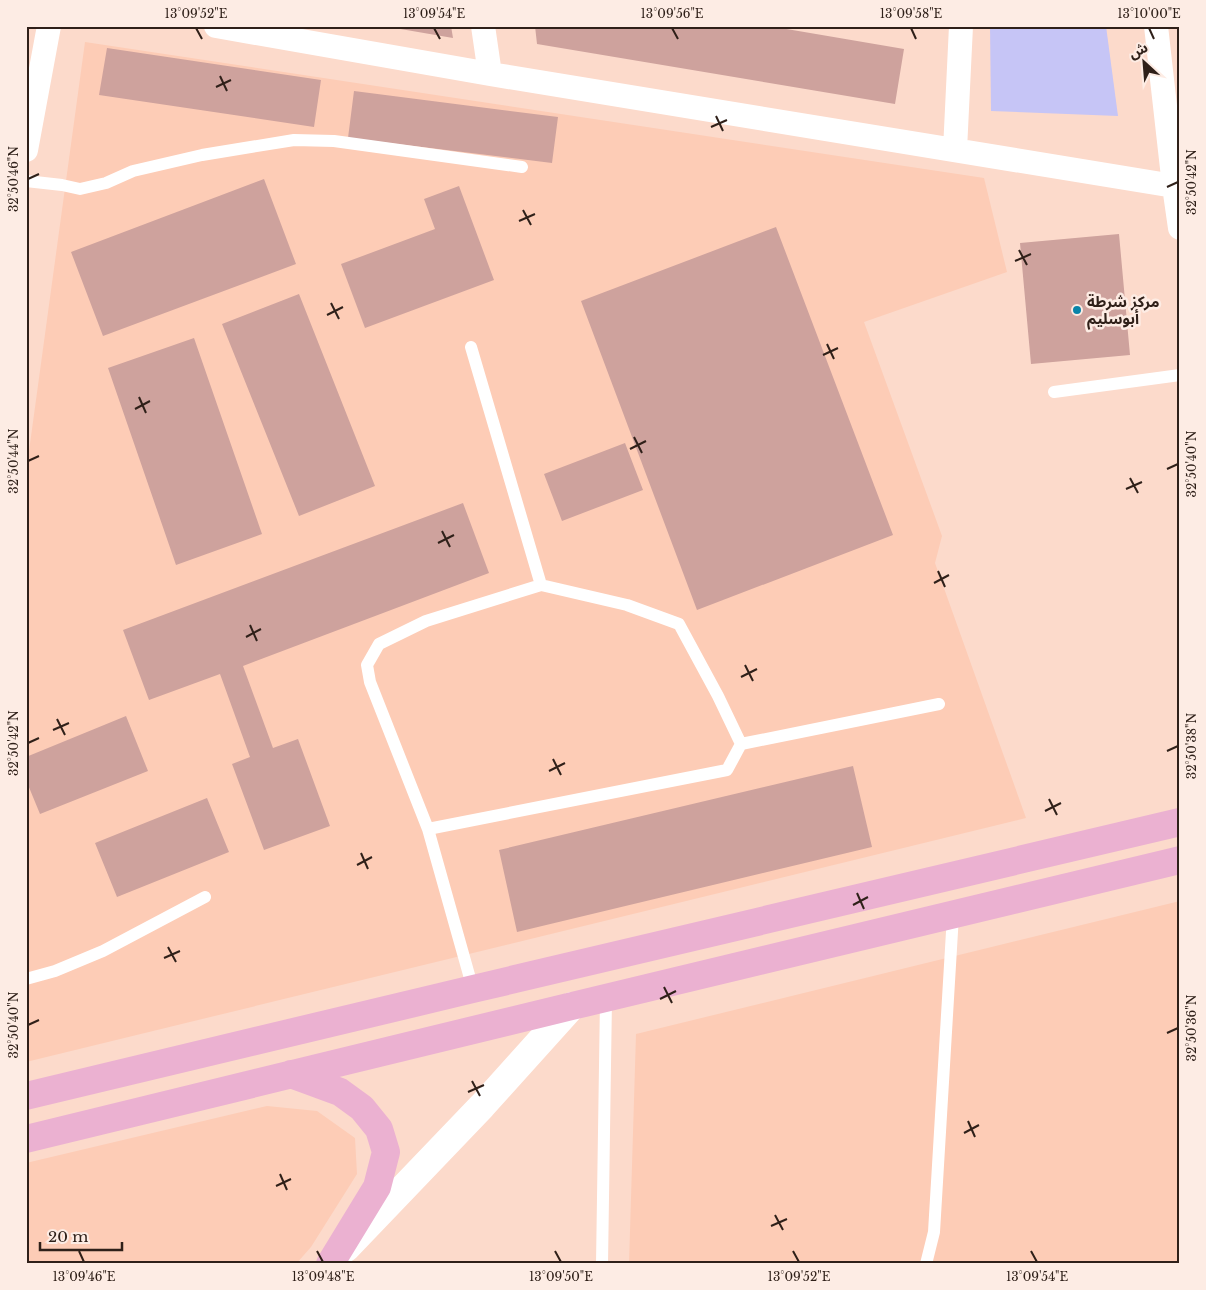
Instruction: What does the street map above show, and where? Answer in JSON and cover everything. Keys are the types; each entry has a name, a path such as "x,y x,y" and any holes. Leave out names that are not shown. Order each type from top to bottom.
{"main road":[{"path":"26,1096 1180,822"},
{"path":"26,1139 1180,860"},
{"path":"331,1264 482,1106 572,1006"},
{"path":"291,1074 340,1092 362,1108 379,1129 386,1152 377,1187 331,1264"}],"street":[{"path":"26,150 49,26"},
{"path":"216,26 490,74 1177,186"},
{"path":"483,26 490,74"},
{"path":"956,150 961,26"},
{"path":"1156,26 1177,186 1180,228"}],"lane":[{"path":"26,181 80,189 106,183 133,171 202,155 294,140 334,141 522,167"},
{"path":"471,347 541,586"},
{"path":"1054,392 1180,374"},
{"path":"473,989 428,829 370,682 367,665 379,644 426,621 541,586 627,605 679,624 718,696 741,744"},
{"path":"428,829 726,770 741,744 939,704"},
{"path":"26,979 55,971 103,951 205,897"},
{"path":"926,1264 934,1232 953,915"},
{"path":"602,1264 606,999"}],"shaded area":[{"path":"990,26 1106,26 1118,116 991,111"},
{"path":"85,42 984,178 1007,272 864,322 942,536 935,563 1026,818 26,1062 26,473"},
{"path":"1180,901 1180,1264 629,1264 636,1034"},
{"path":"267,1106 317,1111 355,1138 357,1174 311,1247 296,1264 26,1264 26,1163"}],"building":[{"path":"451,26 453,38 389,27"},
{"path":"535,26 769,26 904,49 895,104 537,44"},
{"path":"107,48 321,80 314,127 99,95"},
{"path":"354,91 558,117 552,163 348,138"},
{"path":"264,179 296,264 103,336 71,252"},
{"path":"459,186 494,280 365,328 341,264 435,229 424,199"},
{"path":"776,227 893,535 697,610 581,301"},
{"path":"1119,234 1130,355 1031,364 1020,243"},
{"path":"299,294 375,486 299,516 222,324"},
{"path":"194,338 262,534 176,565 108,368"},
{"path":"625,443 643,490 562,521 544,474"},
{"path":"463,503 489,573 243,666 273,748 298,739 330,826 264,850 232,764 250,757 220,674 149,700 123,630"},
{"path":"126,716 148,771 40,814 26,780 26,757"},
{"path":"853,766 872,847 517,932 499,850"},
{"path":"207,798 229,852 117,897 95,843"}],"place":[{"name":"مركز شرطة أبوسليم","path":"1077,310"}]}
